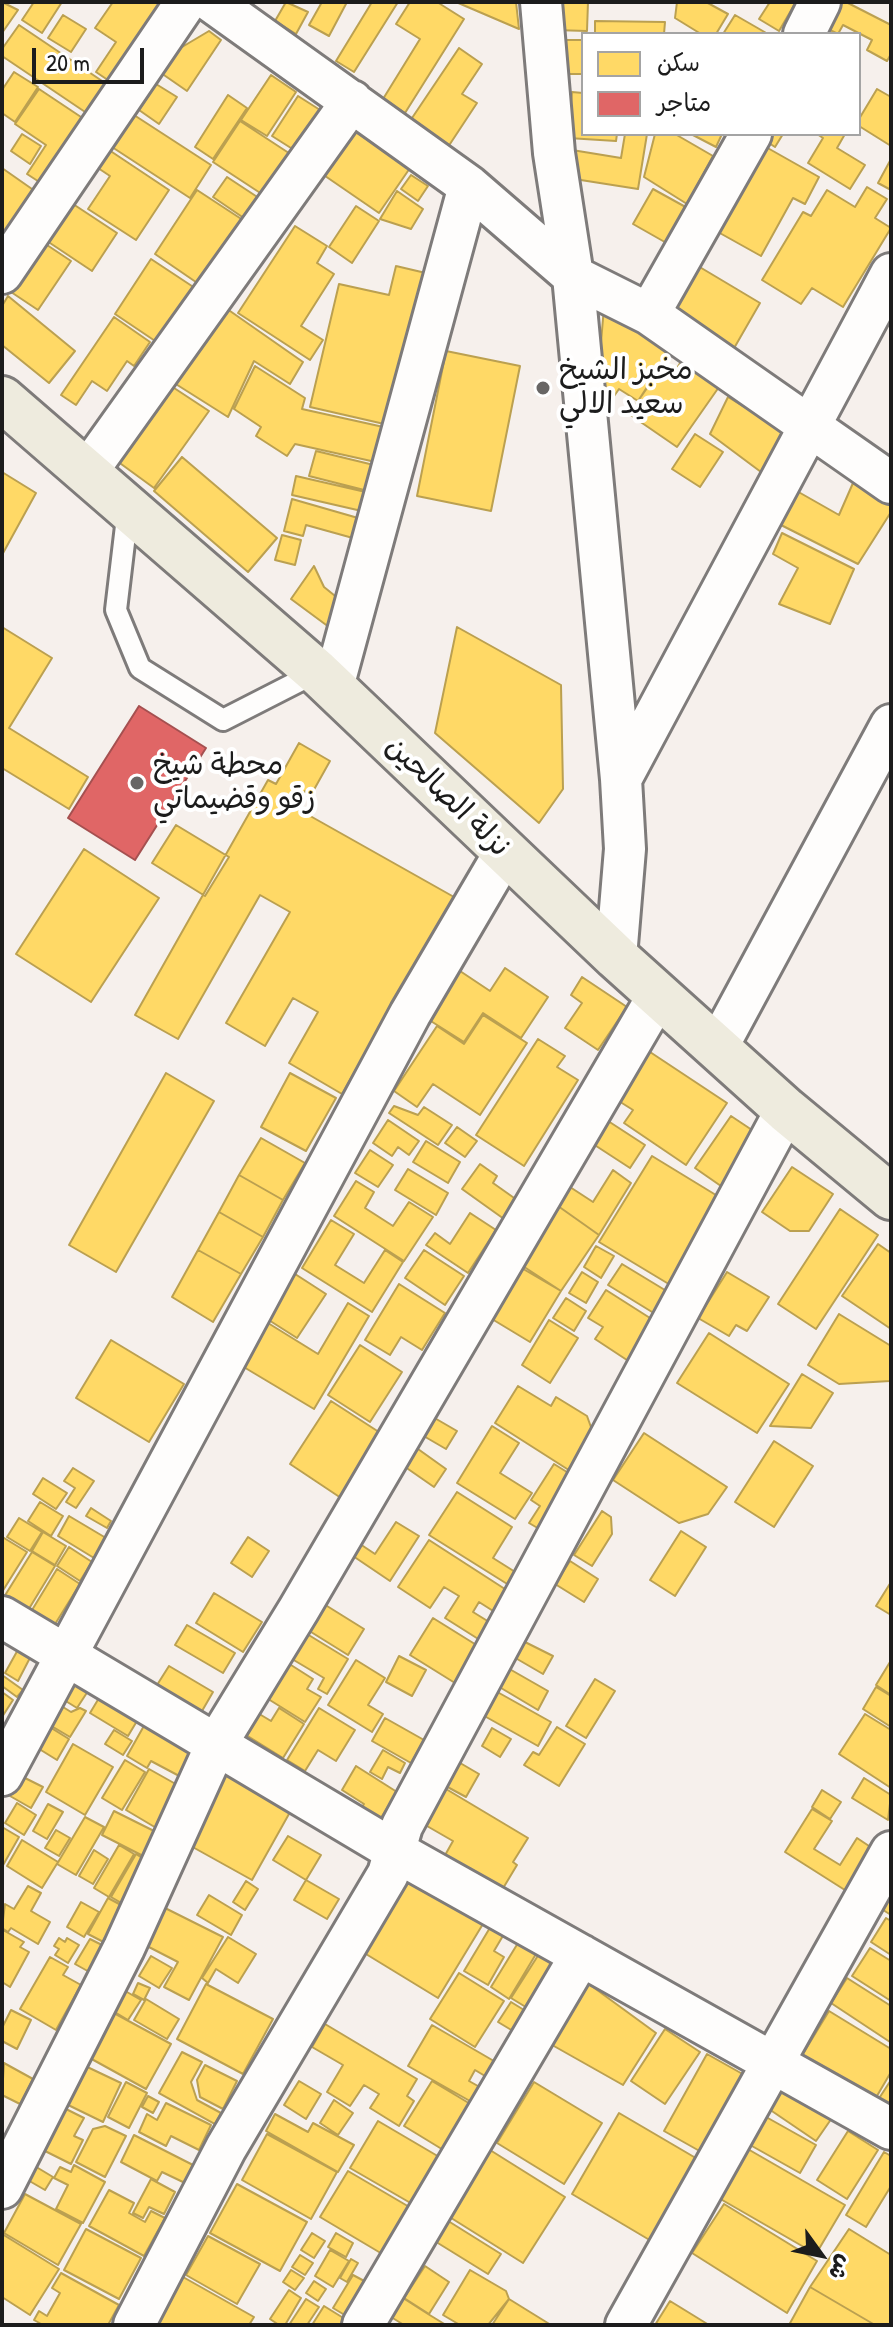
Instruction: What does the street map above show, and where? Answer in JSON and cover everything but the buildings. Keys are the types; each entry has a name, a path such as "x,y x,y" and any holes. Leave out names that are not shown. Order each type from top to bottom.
{"main road":[{"name":"نزلة الصالحين","path":"2,399 325,680 616,957 786,1110 891,1197"}],"street":[{"path":"2,273 186,2"},
{"path":"212,2 469,186 573,276 649,314 891,483"},
{"path":"541,2 554,153 573,276 621,779 625,849 616,957"},
{"path":"805,32 820,2"},
{"path":"87,472 352,101"},
{"path":"649,314 750,136"},
{"path":"325,680 469,186"},
{"path":"621,779 891,274"},
{"path":"717,1048 891,725"},
{"path":"2,1775 403,1028 505,852"},
{"path":"2,2188 124,1948 217,1743 299,1609 659,994"},
{"path":"134,2325 226,2148 388,1874 402,1826 786,1110"},
{"path":"2,1617 395,1851 891,2129"},
{"path":"626,2325 891,1852"},
{"path":"363,2325 581,1955"}],"lane":[{"path":"128,509 116,610 140,668 223,720 325,680"}],"place":[{"name":"مخبز الشيخ سعيد الالي","path":"543,388"},
{"name":"محطة شيخ زقو وقضيماتي","path":"137,783"}]}
